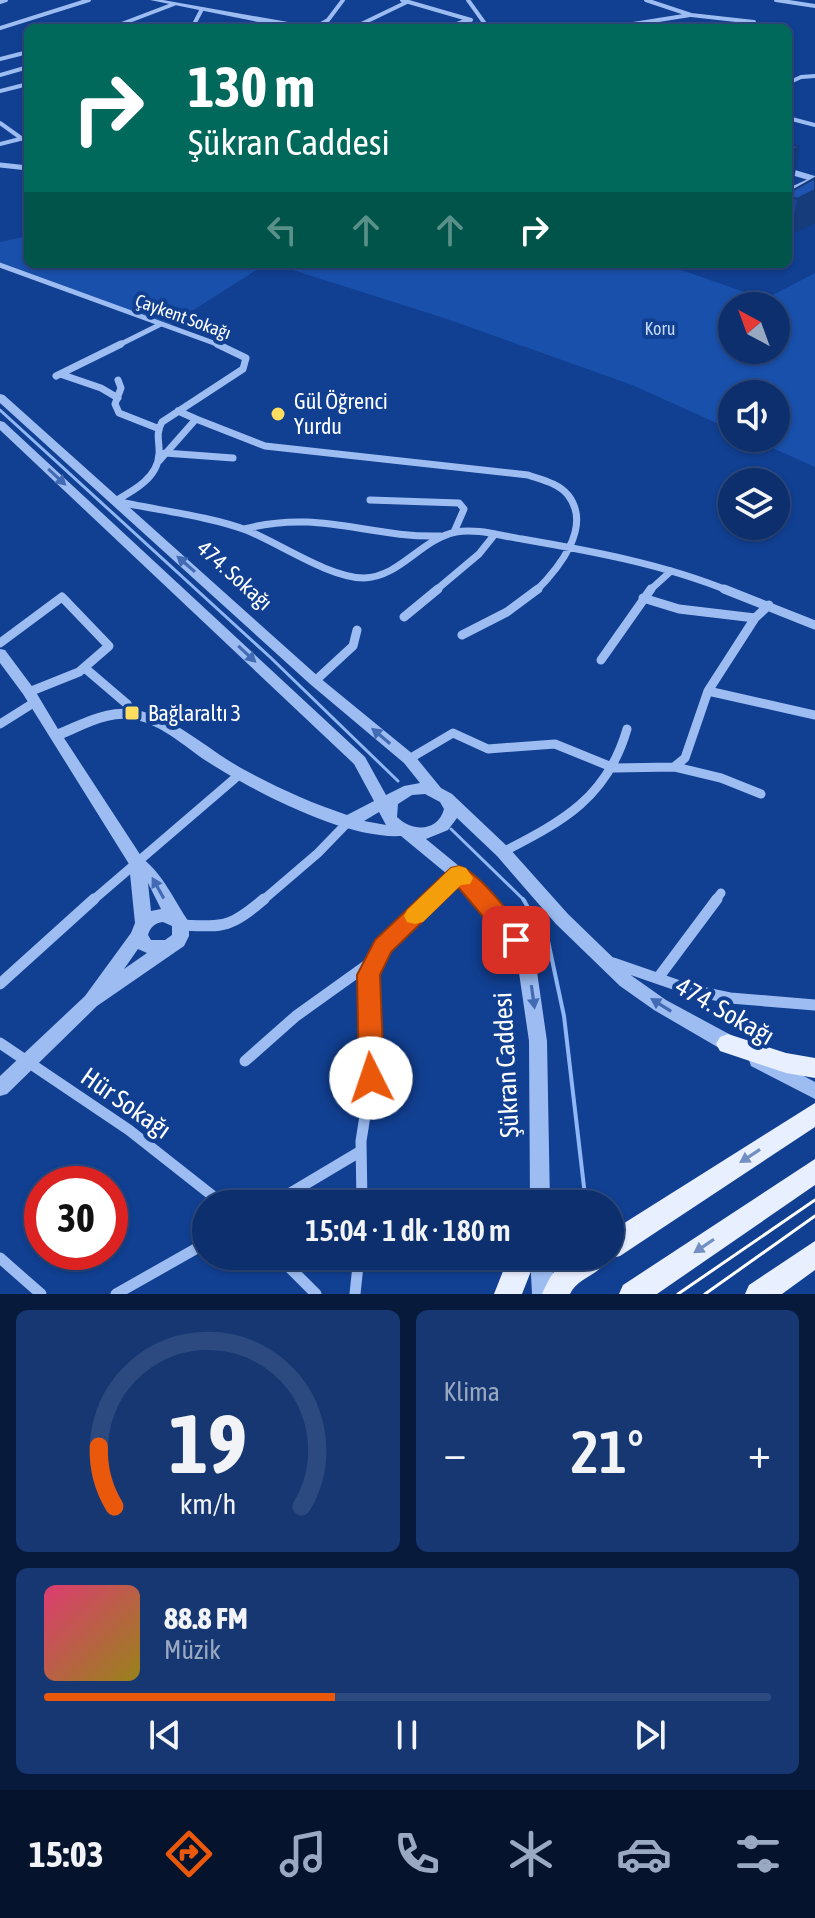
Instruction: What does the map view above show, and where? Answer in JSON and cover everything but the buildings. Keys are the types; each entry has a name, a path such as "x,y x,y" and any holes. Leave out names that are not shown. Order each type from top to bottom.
{"main road":[{"path":"728,1044 786,1063 815,1068"},
{"path":"624,1238 815,1114"},
{"path":"633,1294 815,1171"},
{"path":"759,1294 815,1254"},
{"path":"508,1294 517,1270"},
{"path":"556,1294 564,1277 575,1270"}],"street":[{"path":"0,2 6,0"},
{"path":"0,28 89,0"},
{"path":"153,0 292,24"},
{"path":"322,24 343,0"},
{"path":"468,0 485,24"},
{"path":"646,0 691,15 754,22 751,24"},
{"path":"776,0 815,6"},
{"path":"361,24 405,1 471,20"},
{"path":"125,24 174,4"},
{"path":"194,24 202,9"},
{"path":"634,24 691,15"},
{"path":"458,24 479,17"},
{"path":"0,59 24,53"},
{"path":"0,59 15,71"},
{"path":"0,75 24,68"},
{"path":"792,81 815,76"},
{"path":"0,89 24,85"},
{"path":"12,88 24,90"},
{"path":"792,119 815,125"},
{"path":"0,123 24,141"},
{"path":"0,144 20,139"},
{"path":"0,165 24,168"},
{"path":"792,172 814,179"},
{"path":"792,189 814,179"},
{"name":"Çaykent Sokağı","path":"0,265 231,349 247,360 243,369 157,428"},
{"path":"118,398 101,388 58,375 161,324"},
{"path":"118,380 121,388 115,407 121,415 157,428 158,461"},
{"name":"474. Sokağı","path":"0,397 315,681 409,759 626,981 660,1005 815,1091"},
{"path":"178,411 265,446 542,478 566,490 575,504 576,520 569,547 558,566 532,594 500,616 462,635"},
{"path":"115,501 141,484 196,419"},
{"path":"0,424 360,761 388,804 392,823 403,830"},
{"path":"165,453 233,458"},
{"path":"370,500 456,502 464,509 454,532"},
{"path":"115,501 243,529 333,570 368,579 384,575 444,535"},
{"path":"243,529 308,520 391,535 495,534 569,547 671,571 769,605 815,625"},
{"path":"404,617 479,554 495,534"},
{"path":"601,660 643,598 671,571"},
{"path":"0,643 62,597 109,646 86,669 32,697 0,724"},
{"path":"643,598 679,609 755,618"},
{"path":"674,767 685,758 708,691 755,618 769,605"},
{"path":"315,681 353,646 357,630"},
{"path":"0,653 32,697 136,862 151,874 178,921 179,939 91,1001 0,1088"},
{"path":"86,669 127,704 132,713"},
{"path":"708,691 815,715"},
{"path":"55,736 109,716 132,713 175,733 240,774 348,822 385,833 403,830 426,833 440,829 451,814 441,795 413,789 348,822 318,853 240,920 221,927 178,921 161,915 141,929 91,1001"},
{"path":"503,852 569,817 594,795 614,768 627,729"},
{"path":"409,759 453,733 488,749 538,744 563,746 614,768 674,767 721,778 761,794"},
{"path":"0,984 240,774"},
{"name":"Şükran Caddesi","path":"403,830 459,874 501,920 526,958 538,1041 540,1190"},
{"path":"136,862 141,929 148,947 167,948"},
{"path":"245,1061 296,1016 372,962 383,946 459,874"},
{"path":"658,978 721,893"},
{"path":"604,960 691,990 730,998 815,1005"},
{"path":"362,1190 361,1151 371,1092 368,984 372,962"},
{"name":"Hür Sokağı","path":"0,1043 129,1130 205,1190"},
{"path":"296,1190 361,1151"},
{"path":"116,1294 192,1251"},
{"path":"0,1258 41,1294"},
{"path":"292,1270 316,1294"},
{"path":"355,1294 358,1270"},
{"path":"542,1270 543,1294"}],"green space":[{"path":"24,237 24,268 260,268 170,325 0,262 0,242"},
{"name":"Koru","path":"287,268 676,268 745,292 718,292 718,364 790,364 790,292 778,292 815,273 815,467 781,452 790,452 790,380 718,380 718,424 632,385 447,319"}],"waterway":[{"path":"0,410 270,657 398,781"},
{"path":"451,829 523,899"},
{"path":"523,899 548,941 564,1016 584,1190"}],"tram line":[{"path":"678,1294 815,1200"},
{"path":"705,1294 815,1216"}],"slow traffic":[{"path":"415,916 459,874 463,878"}],"place":[{"name":"Gül Öğrenci Yurdu","path":"278,414"},
{"name":"Bağlaraltı 3","path":"132,713"}],"route":[{"path":"371,1078 368,975 372,962 383,946 459,874 486,901 516,940"}]}
